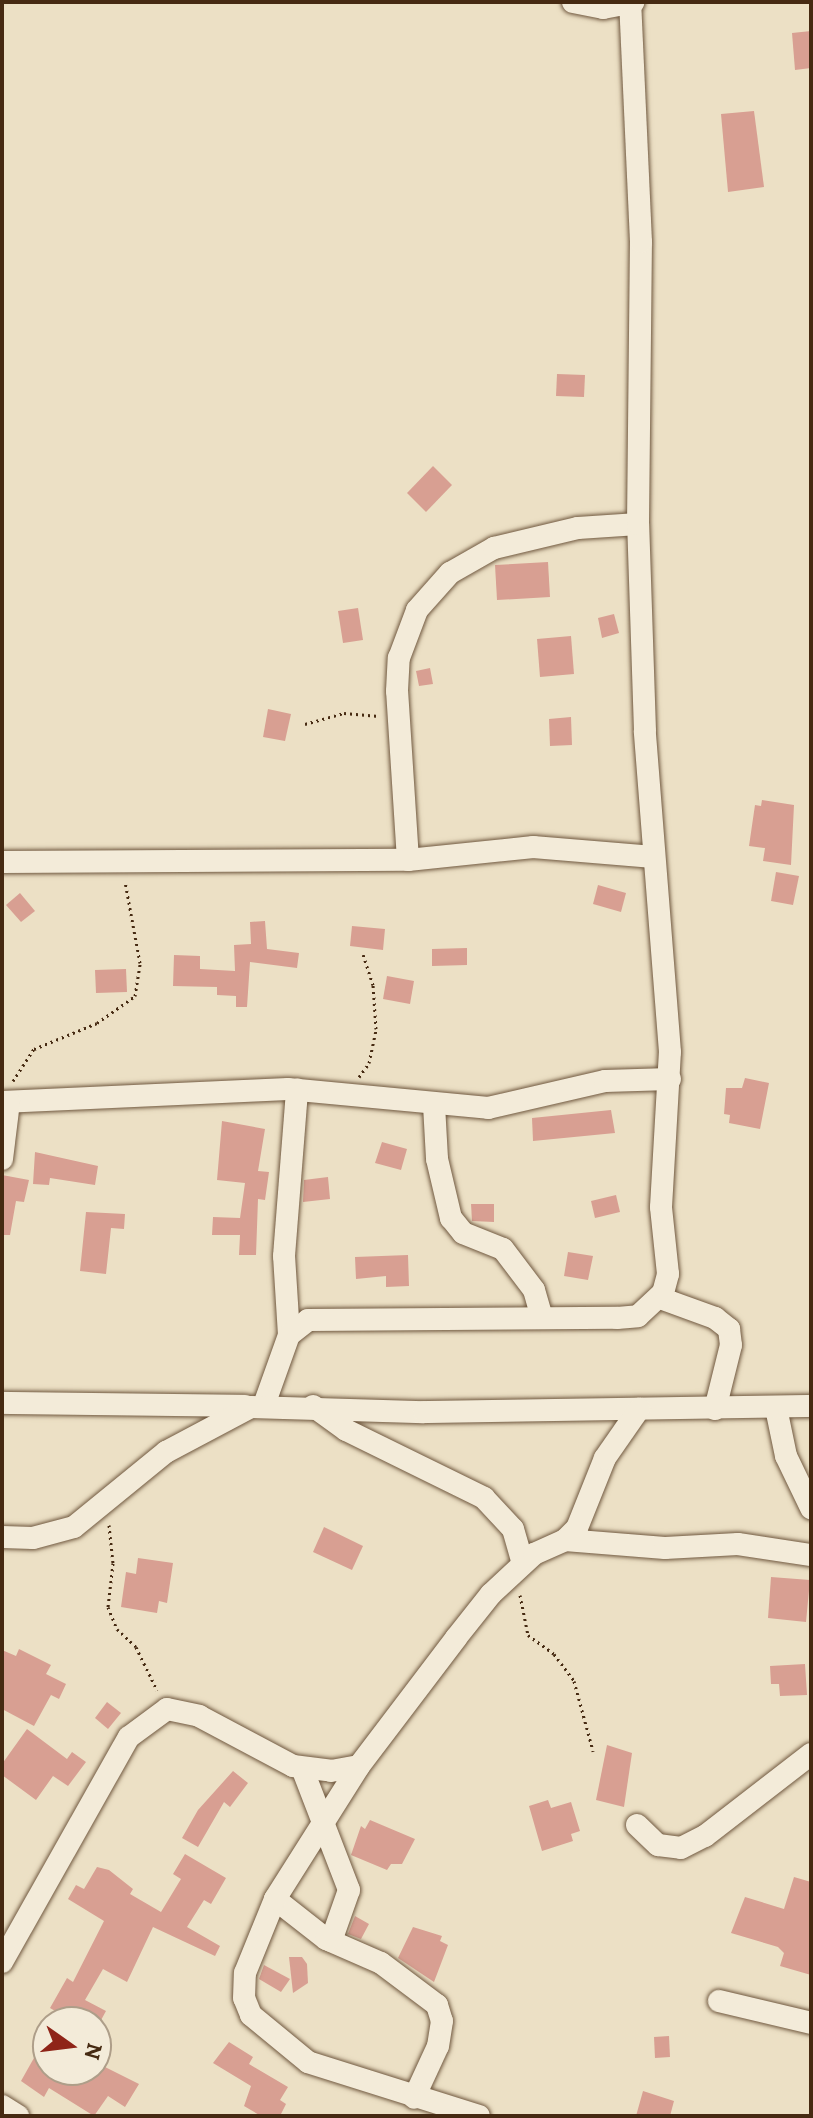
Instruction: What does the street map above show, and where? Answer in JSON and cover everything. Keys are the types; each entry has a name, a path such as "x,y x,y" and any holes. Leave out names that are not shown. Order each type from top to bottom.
{"street":[{"path":"289,1335 308,1320 638,1316 660,1298 668,1274 661,1207 670,1079 654,857 638,524 641,242 631,3 603,8 573,2"},
{"path":"408,860 398,719 399,658 417,610 450,573 494,548 537,536 638,524"},
{"path":"2,862 408,860 533,847 654,857"},
{"path":"2,1159 6,1102 297,1090 488,1108 605,1081 670,1079"},
{"path":"2,1537 57,1534 106,1503 166,1452 258,1406 289,1335 284,1256 297,1090"},
{"path":"434,1105 437,1159 451,1218 463,1233 503,1249 534,1290 542,1318"},
{"path":"660,1298 715,1318 729,1329 731,1345 715,1409"},
{"path":"2,1403 312,1405 424,1412 811,1406"},
{"path":"312,1405 346,1430 484,1498 513,1529 517,1568"},
{"path":"776,1408 786,1456 811,1508"},
{"path":"479,2116 414,2098 308,2062 251,2015 244,1998 245,1973 275,1899 359,1766 517,1568 565,1540 577,1528 605,1458 639,1409"},
{"path":"565,1540 665,1548 738,1544 811,1555"},
{"path":"2,1962 129,1737 160,1713 177,1709 302,1768 331,1771 359,1766"},
{"path":"637,1825 658,1845 681,1848 705,1836 811,1754"},
{"path":"302,1768 349,1890 331,1941"},
{"path":"275,1899 331,1941 381,1963 439,2009 438,2046 414,2098"},
{"path":"719,2001 811,2023"},
{"path":"2,2106 18,2116"}],"path":[{"path":"305,724 344,713 398,719"},
{"path":"6,1102 25,1056 97,1023 135,996 141,984 122,861"},
{"path":"338,1095 356,1081 373,1047 375,1004 363,955"},
{"path":"106,1503 113,1563 108,1607 117,1629 136,1647 153,1684 177,1709"},
{"path":"517,1568 528,1635 554,1654 574,1681 593,1751"}],"building":[{"path":"811,31 811,68 795,70 792,33"},
{"path":"754,111 764,187 728,192 721,114"},
{"path":"557,374 585,375 584,397 556,396"},
{"path":"433,466 452,485 426,512 407,493"},
{"path":"548,562 550,597 497,600 495,565"},
{"path":"358,608 363,640 343,643 338,611"},
{"path":"614,614 619,633 602,638 598,618"},
{"path":"571,636 574,674 540,677 537,639"},
{"path":"430,668 433,684 419,686 416,671"},
{"path":"268,709 291,714 285,741 263,737"},
{"path":"571,717 572,745 550,746 549,719"},
{"path":"762,800 794,805 791,865 763,861 765,848 749,846 755,805 761,806"},
{"path":"776,872 799,876 793,905 771,901"},
{"path":"598,885 626,893 621,912 593,904"},
{"path":"20,893 35,911 21,922 6,905"},
{"path":"265,921 267,949 299,953 297,968 250,962 247,1007 236,1007 236,996 217,995 217,987 173,986 174,955 200,956 200,969 235,971 234,945 251,944 250,922"},
{"path":"352,926 385,929 383,950 350,946"},
{"path":"467,948 467,965 432,966 432,949"},
{"path":"126,969 127,992 96,993 95,970"},
{"path":"387,976 414,981 410,1004 383,999"},
{"path":"745,1078 769,1083 760,1129 729,1123 730,1115 724,1114 726,1088 742,1088"},
{"path":"611,1110 615,1133 533,1141 532,1118"},
{"path":"222,1121 265,1129 258,1171 269,1172 265,1200 258,1199 256,1255 239,1255 240,1235 212,1235 213,1217 240,1218 245,1183 217,1180"},
{"path":"382,1142 407,1149 401,1170 375,1163"},
{"path":"35,1152 98,1166 95,1185 50,1178 49,1185 33,1184"},
{"path":"2,1175 29,1180 24,1202 16,1201 10,1235 2,1235"},
{"path":"328,1177 330,1199 303,1202 304,1180"},
{"path":"616,1195 620,1212 595,1218 591,1201"},
{"path":"471,1204 494,1204 494,1222 472,1221"},
{"path":"86,1212 125,1214 124,1229 111,1228 106,1274 80,1271"},
{"path":"568,1252 593,1256 588,1280 564,1276"},
{"path":"408,1255 409,1286 386,1287 386,1276 356,1279 355,1257"},
{"path":"324,1527 363,1546 352,1570 313,1552"},
{"path":"138,1558 173,1563 167,1603 159,1601 157,1613 121,1607 126,1572 136,1574"},
{"path":"771,1577 810,1580 806,1622 768,1618"},
{"path":"19,1649 51,1665 46,1674 66,1684 59,1699 51,1695 34,1726 2,1709 2,1650 16,1656"},
{"path":"805,1664 807,1695 780,1696 779,1684 771,1684 770,1666"},
{"path":"107,1702 121,1713 108,1729 95,1718"},
{"path":"27,1729 67,1759 72,1752 86,1762 68,1786 53,1776 36,1800 2,1775 2,1764"},
{"path":"607,1745 632,1753 624,1807 596,1800"},
{"path":"233,1771 248,1783 230,1807 224,1802 198,1847 182,1838 198,1810"},
{"path":"548,1800 551,1808 571,1802 580,1831 571,1834 573,1841 542,1851 529,1806"},
{"path":"370,1820 415,1839 402,1864 391,1864 387,1870 351,1855 361,1826 365,1829"},
{"path":"185,1854 226,1878 211,1904 204,1900 187,1927 220,1946 215,1956 153,1927 127,1982 103,1969 85,2000 96,2006 51,2006 67,1978 73,1982 104,1921 68,1899 76,1885 84,1889 97,1867 109,1870 133,1889 130,1894 161,1912 181,1879 173,1874"},
{"path":"794,1877 811,1882 811,1975 780,1966 784,1953 778,1947 731,1933 745,1897 784,1909"},
{"path":"355,1916 369,1924 361,1939 348,1934"},
{"path":"413,1927 442,1936 440,1941 448,1945 434,1982 398,1958"},
{"path":"289,1957 302,1957 307,1964 308,1983 293,1993"},
{"path":"264,1965 290,1979 281,1992 259,1979"},
{"path":"669,2036 670,2057 655,2058 654,2037"},
{"path":"229,2042 253,2057 249,2064 288,2087 280,2100 286,2104 280,2116 261,2116 244,2106 251,2086 213,2063"},
{"path":"32,2061 32,2086 112,2086 112,2070 139,2084 125,2107 108,2096 94,2116 49,2088 44,2097 21,2081"},
{"path":"643,2091 674,2101 670,2116 636,2116"}]}
